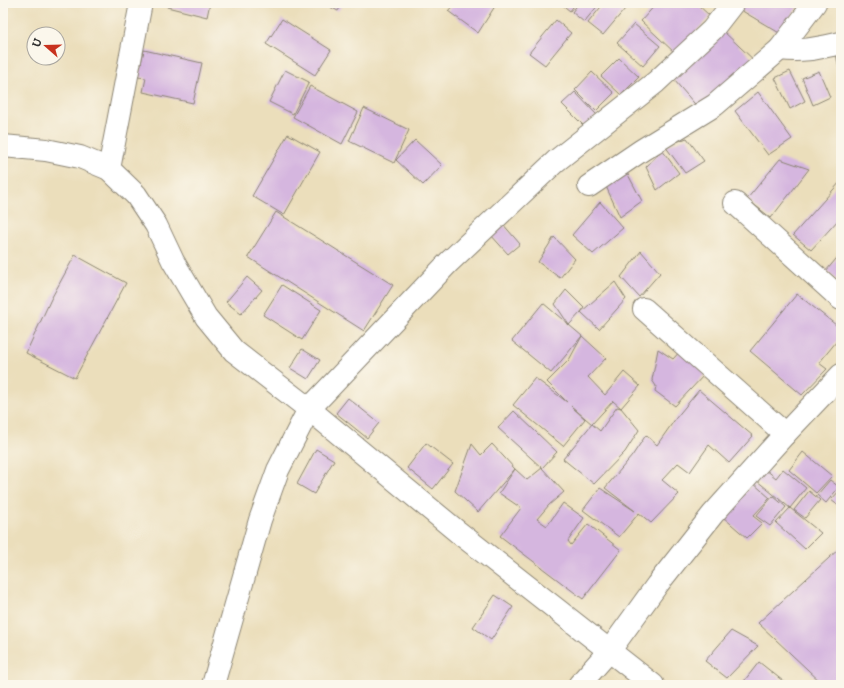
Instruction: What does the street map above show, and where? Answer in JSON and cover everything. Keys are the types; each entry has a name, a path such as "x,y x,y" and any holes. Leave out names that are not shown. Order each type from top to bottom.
{"street":[{"path":"109,169 141,3"},
{"path":"213,685 260,520 278,470 309,409 449,262 556,161 662,77 712,30 733,3"},
{"path":"589,186 642,150 714,105 780,49 815,3"},
{"path":"780,49 795,51 808,50 841,43"},
{"path":"3,146 46,150 80,157 109,169 136,195 156,224 184,282 206,317 234,351 309,409 458,532 653,685"},
{"path":"735,203 841,299"},
{"path":"644,309 785,434"},
{"path":"579,685 610,650 713,514 785,434 841,375"}],"building":[{"path":"168,3 210,3 207,17 167,7"},
{"path":"322,3 343,3 338,11"},
{"path":"455,3 497,3 478,33 448,11"},
{"path":"560,3 576,3 570,11"},
{"path":"579,3 600,3 584,22 572,12"},
{"path":"604,3 630,3 603,35 588,23"},
{"path":"657,3 696,3 710,16 676,54 641,21"},
{"path":"743,3 799,4 781,34 739,9"},
{"path":"282,19 331,50 315,75 266,44"},
{"path":"556,20 571,33 545,65 529,53"},
{"path":"634,24 660,46 643,66 617,43"},
{"path":"722,30 757,63 700,110 668,73"},
{"path":"841,46 841,75 840,75 835,48"},
{"path":"144,50 202,63 193,103 143,92 146,78 138,77"},
{"path":"619,58 639,77 621,95 601,76"},
{"path":"285,70 309,82 293,114 269,102"},
{"path":"790,71 805,101 790,109 775,78"},
{"path":"819,71 830,97 813,105 802,78"},
{"path":"592,72 614,93 596,111 575,90"},
{"path":"310,86 358,112 342,144 293,117"},
{"path":"575,92 597,115 585,127 562,104"},
{"path":"758,92 792,139 768,155 735,111"},
{"path":"364,108 409,130 394,163 349,141"},
{"path":"288,134 320,152 284,215 252,196"},
{"path":"687,138 704,161 685,173 665,146"},
{"path":"415,140 442,165 423,185 396,160"},
{"path":"662,150 679,173 657,190 646,167"},
{"path":"780,159 809,169 771,218 747,199"},
{"path":"624,167 642,201 620,217 604,182"},
{"path":"841,181 841,220 839,219 811,250 793,235"},
{"path":"600,202 623,228 593,254 572,235"},
{"path":"276,212 393,285 364,331 248,257"},
{"path":"502,223 520,244 508,254 490,234"},
{"path":"554,237 575,259 560,278 538,262"},
{"path":"641,251 660,273 639,297 621,277"},
{"path":"841,253 841,283 826,271"},
{"path":"75,255 126,283 75,378 26,353 51,299"},
{"path":"247,277 262,290 241,314 226,302"},
{"path":"615,282 626,299 599,329 581,312"},
{"path":"282,285 321,310 302,340 263,315"},
{"path":"566,290 584,308 569,325 555,304"},
{"path":"797,294 841,329 841,336 819,363 827,369 802,395 750,351"},
{"path":"543,303 582,336 551,373 512,341"},
{"path":"582,336 606,358 588,377 605,395 624,372 640,386 621,408 613,401 592,424 571,406 585,419 563,446 513,405 535,378 567,402 547,382 569,360"},
{"path":"683,348 705,374 675,406 655,391 656,386 652,380 658,349 673,359"},
{"path":"302,349 320,360 308,379 290,368"},
{"path":"699,390 753,436 729,463 709,445 690,472 678,463 662,480 679,494 651,523 639,513 619,537 583,510 600,488 635,511 605,488 632,456 646,435 657,445 676,418"},
{"path":"348,398 379,423 367,438 336,413"},
{"path":"617,407 621,408 639,430 625,452 594,484 563,459 592,424 600,431"},
{"path":"514,411 557,452 542,468 498,428"},
{"path":"426,443 453,464 433,489 407,468"},
{"path":"472,444 481,455 492,444 515,469 478,512 455,491"},
{"path":"316,449 334,460 314,494 297,484"},
{"path":"803,452 832,476 816,493 789,470"},
{"path":"542,468 564,492 549,505 537,519 547,526 563,503 584,518 568,541 571,545 588,524 621,550 583,599 500,536 521,508 499,493 515,469 527,480"},
{"path":"765,469 776,478 783,469 806,488 790,508 756,480"},
{"path":"830,480 839,487 826,503 817,495"},
{"path":"753,483 770,498 753,516 762,523 747,538 723,517"},
{"path":"841,489 841,503 839,506 831,500"},
{"path":"809,491 820,500 805,518 794,510"},
{"path":"773,496 786,507 770,526 756,516"},
{"path":"790,508 821,533 805,549 776,523"},
{"path":"841,547 841,685 824,685 758,623"},
{"path":"495,595 513,607 491,640 473,627"},
{"path":"731,631 758,646 727,678 705,661"},
{"path":"759,662 788,685 741,685"}]}
